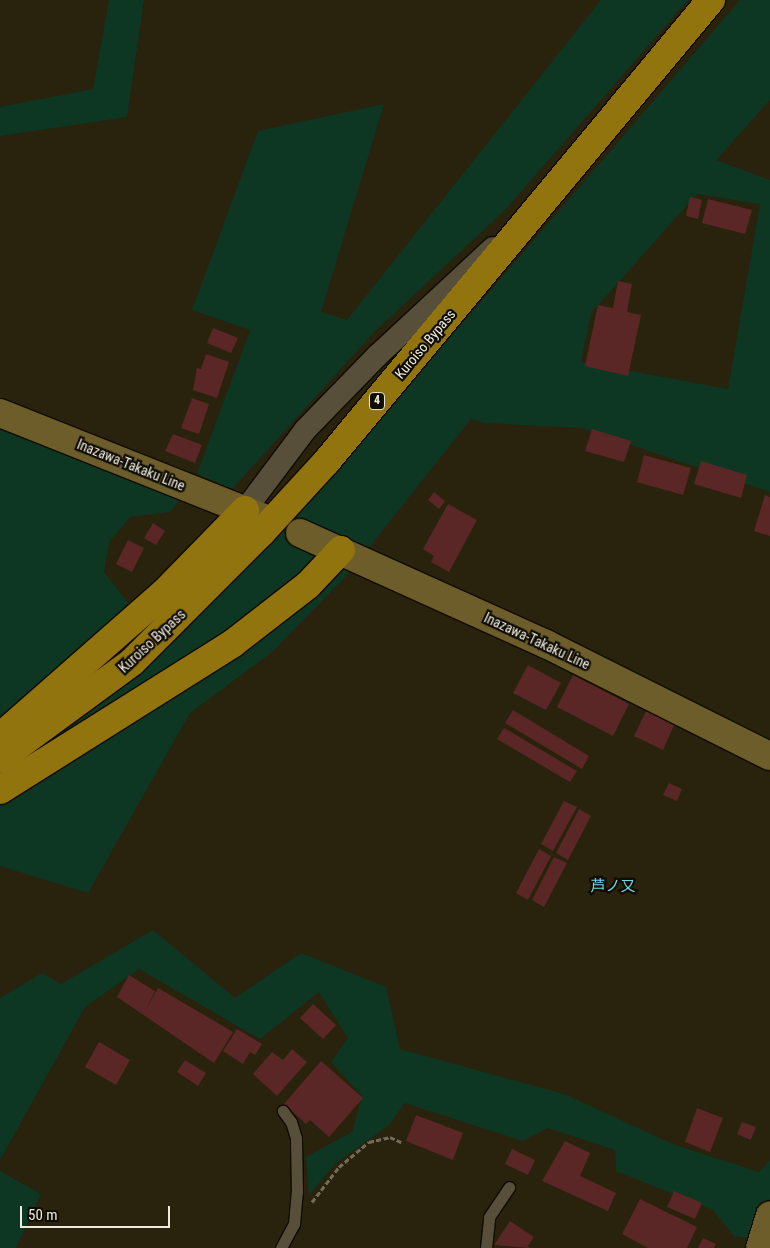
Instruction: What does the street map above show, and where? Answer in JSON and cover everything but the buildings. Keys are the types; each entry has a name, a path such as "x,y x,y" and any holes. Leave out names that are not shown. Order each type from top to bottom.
{"highway":[{"name":"Kuroiso Bypass","path":"0,758 132,662 223,573 327,461 711,0"},
{"path":"0,737 253,513"},
{"path":"0,790 232,644 308,585 341,550"}],"main road":[{"name":"Inazawa-Takaku Line","path":"0,413 253,513"},
{"name":"Inazawa-Takaku Line","path":"300,533 341,550 563,653 770,756"},
{"path":"760,1248 770,1216"}],"street":[{"path":"253,513 305,430 378,355 536,210"}],"lane":[{"path":"281,1248 294,1224 296,1138 292,1122 283,1111"},
{"path":"486,1248 489,1217 510,1187"}],"path":[{"path":"294,1224 339,1167 368,1142 390,1137 403,1143"}],"green space":[{"path":"109,0 144,0 127,117 0,136 0,107 93,89"},
{"path":"601,0 688,0 505,210 374,332 232,489 197,474 250,330 192,310 258,131 384,104 321,312 347,320"},
{"path":"740,0 770,0 770,100 716,160 770,180 770,492 582,428 485,423 471,419 347,575 271,653 190,713 88,893 0,866 0,778 109,697 181,636 375,425","holes":["697,194 760,204 728,389 581,362 591,313"]},
{"path":"0,421 184,494 170,512 130,517 109,542 104,572 132,608 0,726"},
{"path":"153,930 235,998 301,953 386,987 400,1049 564,1094 675,1145 759,1172 770,1160 770,1209 760,1213 747,1238 734,1236 713,1210 616,1171 615,1150 548,1128 522,1141 405,1103 389,1125 336,1163 309,1195 306,1157 352,1132 362,1096 331,1062 348,1038 319,992 260,1039 139,969 85,1007 0,1160 0,998 42,973 61,984"},
{"path":"0,1171 41,1194 16,1248 0,1248"}],"district":[{"name":"芦ノ又","path":"613,887"}]}
